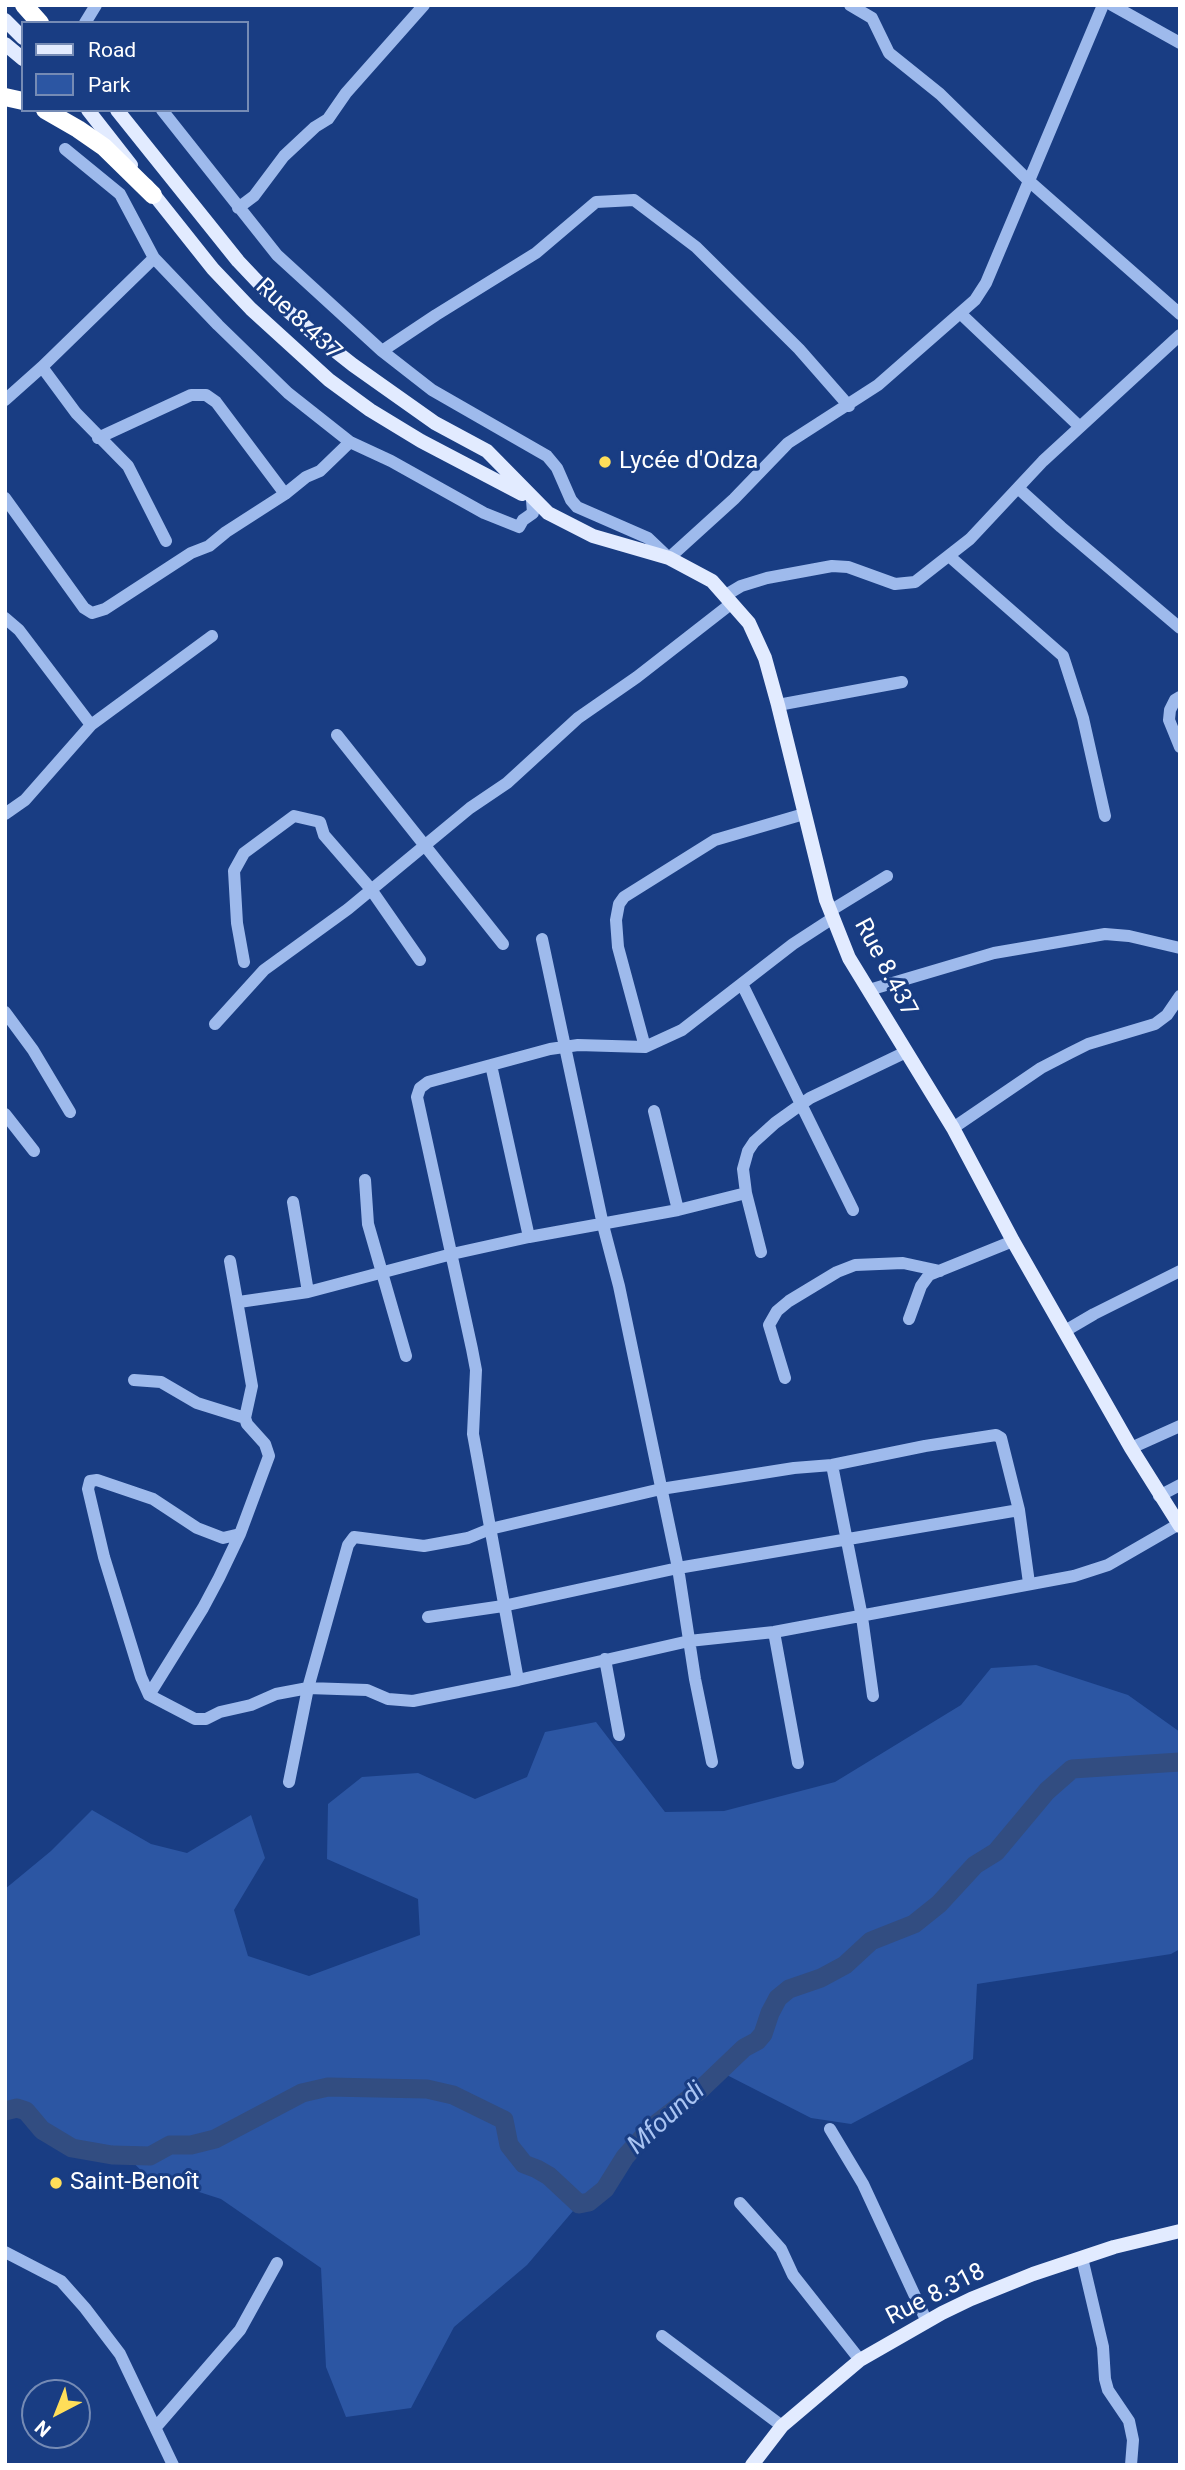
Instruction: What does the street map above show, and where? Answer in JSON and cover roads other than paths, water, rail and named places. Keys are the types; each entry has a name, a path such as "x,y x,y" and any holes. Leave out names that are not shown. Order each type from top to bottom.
{"highway":[{"path":"24,5 36,21"},
{"path":"48,112 104,147 153,195"}],"main road":[{"path":"16,5 36,21"},
{"path":"5,20 21,36"},
{"path":"5,44 21,57"},
{"name":"Rue 8.437","path":"88,112 176,226 222,279 329,380 370,410 421,441 532,500"},
{"name":"Rue 8.437","path":"119,112 230,252 272,297 354,366 435,423 487,451 532,500 548,513 593,536 669,558 712,581 749,622 778,705 832,915 849,958 953,1128 1013,1241 1158,1496 1179,1525"},
{"name":"Rue 8.318","path":"752,2465 782,2426 860,2360 927,2322 971,2299 1082,2258 1114,2247 1180,2231"}],"street":[{"path":"86,21 96,5"},
{"path":"238,208 254,196 284,156 315,127 328,119 346,93 424,5"},
{"path":"850,5 873,18 889,53 940,94 1029,181 1180,314"},
{"path":"164,112 277,255 382,351 432,390 547,456 577,507 648,538 669,558 734,499 788,443 878,385 975,300 986,283 1103,5"},
{"path":"1112,5 1180,43"},
{"path":"65,149 120,194 154,258 288,393 350,442 391,461 484,513 519,527 523,520 533,513 532,500"},
{"path":"382,351 536,253 596,202 634,200 696,247 799,348 849,406"},
{"path":"5,400 43,367 154,258"},
{"path":"961,314 1080,427"},
{"path":"215,1024 264,970 348,909 370,888 470,808 507,783 578,719 637,677 741,586 767,578 832,566 848,567 882,581 905,585 915,582 970,539 1043,461 1180,335"},
{"path":"43,367 76,413 128,466 166,541"},
{"path":"98,438 191,395 206,395 216,402 285,494"},
{"path":"5,498 84,608 92,613 105,609 191,553 209,546 226,531 285,494 306,477 320,471 350,442"},
{"path":"1018,488 1180,628"},
{"path":"949,556 1063,656 1083,719 1105,816"},
{"path":"6,620 19,629 91,725"},
{"path":"5,814 25,800 91,725 212,636"},
{"path":"778,705 902,682"},
{"path":"1180,697 1175,700 1170,710 1169,720 1180,747"},
{"path":"337,735 503,944"},
{"path":"645,1047 618,947 619,904 624,897 715,840 804,814"},
{"path":"244,962 237,923 234,871 244,853 294,816 320,822 324,835 370,888 420,960"},
{"path":"518,1680 473,1434 475,1370 453,1254 420,1117 417,1097 420,1088 428,1082 550,1049 578,1045 645,1047 682,1030 887,876"},
{"path":"869,990 995,953 1105,934 1129,936 1180,948"},
{"path":"542,939 662,1489 712,1762"},
{"path":"742,984 853,1210"},
{"path":"953,1128 1041,1068 1070,1053 1088,1044 1155,1024 1167,1015 1180,996"},
{"path":"5,1012 33,1049 70,1112"},
{"path":"761,1252 746,1193 743,1168 754,1142 802,1103 906,1052"},
{"path":"491,1065 529,1237"},
{"path":"654,1111 678,1210"},
{"path":"5,1114 34,1151"},
{"path":"365,1180 368,1224 406,1356"},
{"path":"239,1302 308,1292 453,1254 678,1210 746,1193"},
{"path":"293,1202 308,1292"},
{"path":"909,1319 921,1286 929,1275 1013,1241"},
{"path":"149,1695 203,1608 240,1534 269,1456 265,1444 245,1418 253,1386 230,1261"},
{"path":"785,1378 769,1325 777,1311 789,1301 837,1272 855,1265 903,1263 940,1271"},
{"path":"1065,1331 1179,1272"},
{"path":"134,1380 161,1382 197,1403 245,1418"},
{"path":"1131,1448 1180,1426"},
{"path":"289,1782 308,1688 351,1539 354,1537 424,1546 468,1538 491,1530 662,1489 832,1465 996,1434 1001,1438 1019,1510 1029,1583"},
{"path":"832,1465 862,1617 873,1696"},
{"path":"240,1534 223,1538 197,1528 153,1499 97,1480 90,1481 88,1489 104,1557 141,1677 149,1695 195,1719 206,1719 276,1694 308,1688 367,1690 388,1699 413,1701 518,1680 689,1640 774,1632 1091,1572 1179,1525"},
{"path":"1158,1496 1180,1485"},
{"path":"428,1617 503,1606 678,1569 1019,1510"},
{"path":"774,1632 798,1763"},
{"path":"605,1659 619,1735"},
{"path":"830,2129 863,2184 927,2322"},
{"path":"740,2203 781,2249 793,2275 860,2360"},
{"path":"5,2252 61,2281 71,2290 120,2354 173,2465"},
{"path":"1082,2258 1103,2347 1108,2390 1129,2421 1133,2440 1131,2465"},
{"path":"156,2427 240,2330 278,2263"},
{"path":"662,2336 782,2426"}],"waterway":[{"name":"Mfoundi","path":"5,2111 17,2108 26,2111 42,2130 72,2148 112,2155 150,2156 170,2145 191,2145 215,2139 302,2093 328,2087 427,2089 453,2095 504,2120 509,2145 524,2164 549,2176 579,2204 589,2202 605,2189 625,2157 651,2128 700,2090 744,2048 757,2041 763,2034 778,1998 789,1989 821,1978 845,1965 871,1941 914,1924 939,1904 975,1865 996,1852 1047,1791 1072,1769 1180,1762"}],"place":[{"name":"Lycée d'Odza","path":"605,462"},
{"name":"Saint-Benoît","path":"56,2183"}]}
